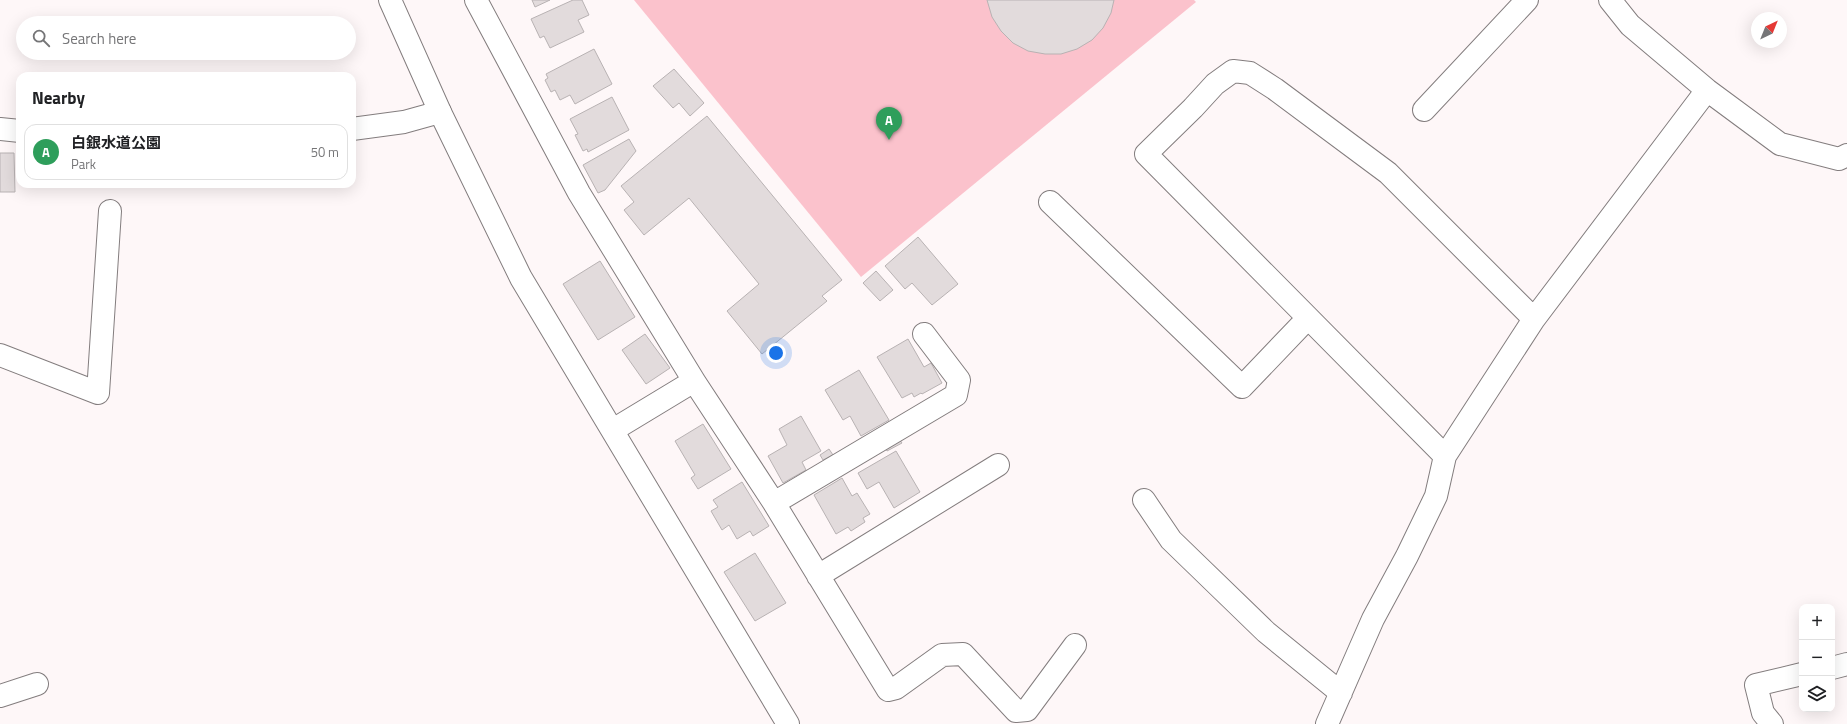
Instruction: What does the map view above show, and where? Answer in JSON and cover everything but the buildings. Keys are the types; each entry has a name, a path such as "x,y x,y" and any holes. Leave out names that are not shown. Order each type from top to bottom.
{"street":[{"path":"390,0 440,112 521,278 788,724"},
{"path":"476,0 579,193 694,381 774,503 888,690 896,688 942,655 963,654 1016,711 1026,710 1075,645"},
{"path":"1424,110 1527,0"},
{"path":"1610,0 1630,25 1707,90 1780,144 1844,159"},
{"path":"1445,456 1146,154 1215,84 1232,71 1250,73 1275,89 1388,173 1534,319"},
{"path":"1327,724 1373,619 1407,556 1436,496 1445,456 1534,319 1707,90"},
{"path":"356,128 404,122 440,112"},
{"path":"0,130 16,131"},
{"path":"1050,202 1242,387 1308,318"},
{"path":"0,355 98,393 110,211"},
{"path":"774,503 956,395 959,380 924,334"},
{"path":"613,430 694,381"},
{"path":"818,576 998,465"},
{"path":"1144,500 1176,546 1266,632 1341,693"},
{"path":"1835,667 1847,664"},
{"path":"1772,724 1763,713 1756,685 1799,675"},
{"path":"0,696 37,684"}],"shaded area":[{"path":"634,0 1194,0 1196,2 861,277"}],"place":[{"name":"白銀水道公園","path":"889,140"}]}
